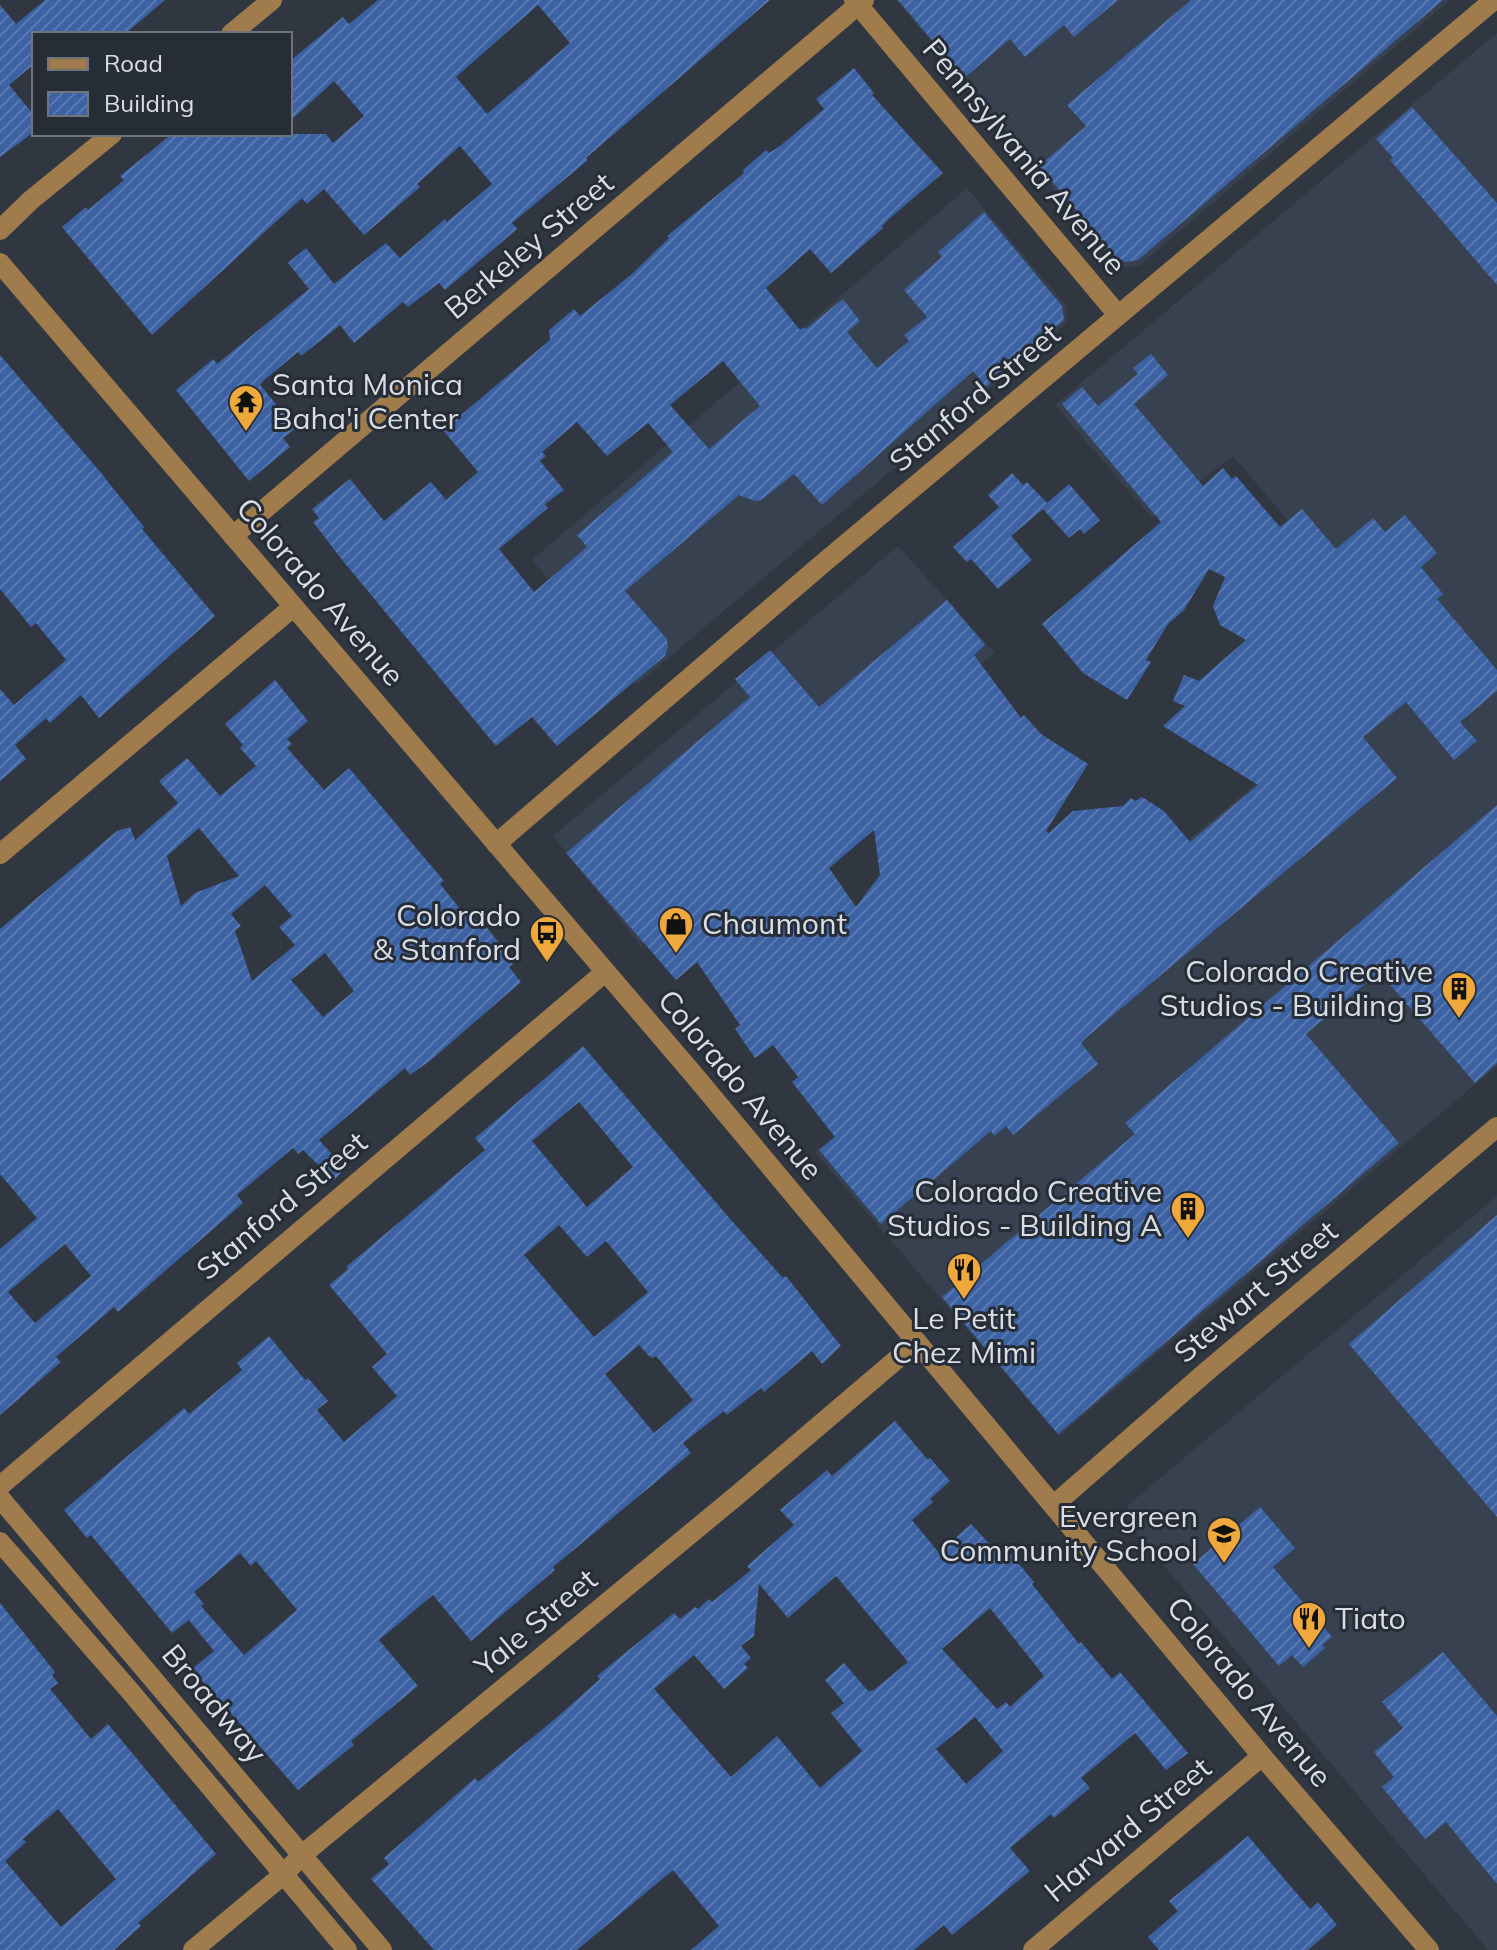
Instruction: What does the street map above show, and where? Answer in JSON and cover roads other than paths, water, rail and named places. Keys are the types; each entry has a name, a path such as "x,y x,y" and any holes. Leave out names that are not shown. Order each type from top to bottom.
{"street":[{"path":"233,32 272,0"},
{"name":"Stanford Street","path":"496,844 821,565 1494,0"},
{"name":"Pennsylvania Avenue","path":"858,2 1118,315"},
{"name":"Berkeley Street","path":"233,536 858,2"},
{"path":"0,230 110,136"},
{"name":"Colorado Avenue","path":"0,263 694,1075 1262,1756 1429,1950"},
{"path":"0,854 293,607"},
{"name":"Stanford Street","path":"0,1486 604,973"},
{"name":"Stewart Street","path":"1054,1505 1206,1372 1493,1140"},
{"name":"Yale Street","path":"193,1950 284,1874 302,1855 741,1492 917,1342"},
{"name":"Broadway","path":"0,1498 382,1950"},
{"name":"Broadway","path":"0,1542 347,1950"},
{"name":"Harvard Street","path":"1033,1950 1262,1756"}],"place":[{"name":"Santa Monica Baha'i Center","path":"246,433"},
{"name":"Chaumont","path":"676,955"},
{"name":"Colorado & Stanford","path":"547,964"},
{"name":"Colorado Creative Studios - Building B","path":"1459,1020"},
{"name":"Colorado Creative Studios - Building A","path":"1188,1240"},
{"name":"Le Petit Chez Mimi","path":"964,1301"},
{"name":"Evergreen Community School","path":"1224,1565"},
{"name":"Tiato","path":"1309,1650"}]}
